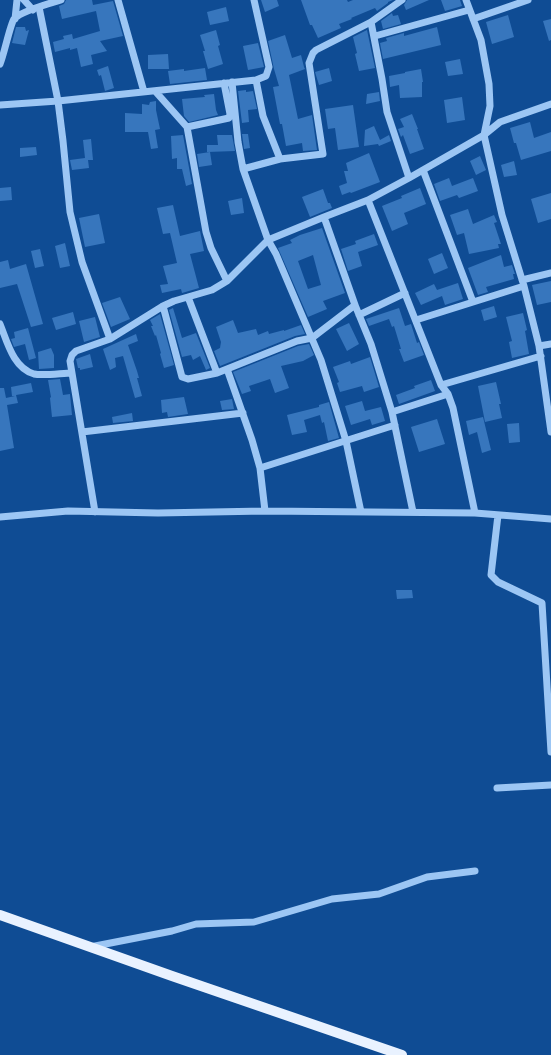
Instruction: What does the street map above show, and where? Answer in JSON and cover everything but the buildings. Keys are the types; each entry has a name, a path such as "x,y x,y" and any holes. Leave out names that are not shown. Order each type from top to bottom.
{"main road":[{"path":"0,915 402,1055"}],"street":[{"path":"0,64 15,19 17,0"},
{"path":"24,0 36,8 58,101 70,212 82,262 110,339"},
{"path":"15,19 36,8 61,0"},
{"path":"118,0 144,92"},
{"path":"0,105 58,101 156,91 256,80 266,76 269,67 254,0"},
{"path":"243,169 280,159 322,154 310,63 311,58 316,50 371,22 402,0"},
{"path":"466,0 481,40 489,84 490,106 484,135 502,215 523,283 539,346 551,432"},
{"path":"473,19 528,0"},
{"path":"375,36 469,10"},
{"path":"371,22 375,36 387,112 409,178"},
{"path":"256,80 263,116 280,159"},
{"path":"232,82 238,142 243,169 268,240 276,254 321,360 346,441 361,512"},
{"path":"187,127 230,118 224,83"},
{"path":"156,91 187,127 206,232 211,248 227,281"},
{"path":"94,512 70,361 72,355 76,351 110,339 163,306 174,301 212,290 227,281 268,240 368,200 484,135 500,122 551,104"},
{"path":"423,170 473,302"},
{"path":"368,200 441,385 448,394 453,408 475,513"},
{"path":"324,217 355,306 372,344 392,412 413,512"},
{"path":"416,320 473,302 551,273"},
{"path":"359,315 405,293"},
{"path":"188,297 217,373"},
{"path":"163,306 182,377 188,379 217,373 297,341 312,338 355,306"},
{"path":"0,324 7,344 16,361 27,370 35,374 72,373"},
{"path":"539,346 551,344"},
{"path":"441,385 541,356"},
{"path":"226,369 243,413 260,468 266,511"},
{"path":"392,412 448,394"},
{"path":"82,432 243,413"},
{"path":"260,468 395,425"},
{"path":"0,517 68,511 266,511 475,513 551,519"},
{"path":"498,515 491,575 498,582 542,603 551,752"},
{"path":"497,788 551,785"},
{"path":"90,947 172,931 196,924 254,922 332,899 378,894 427,877 475,871"}]}
